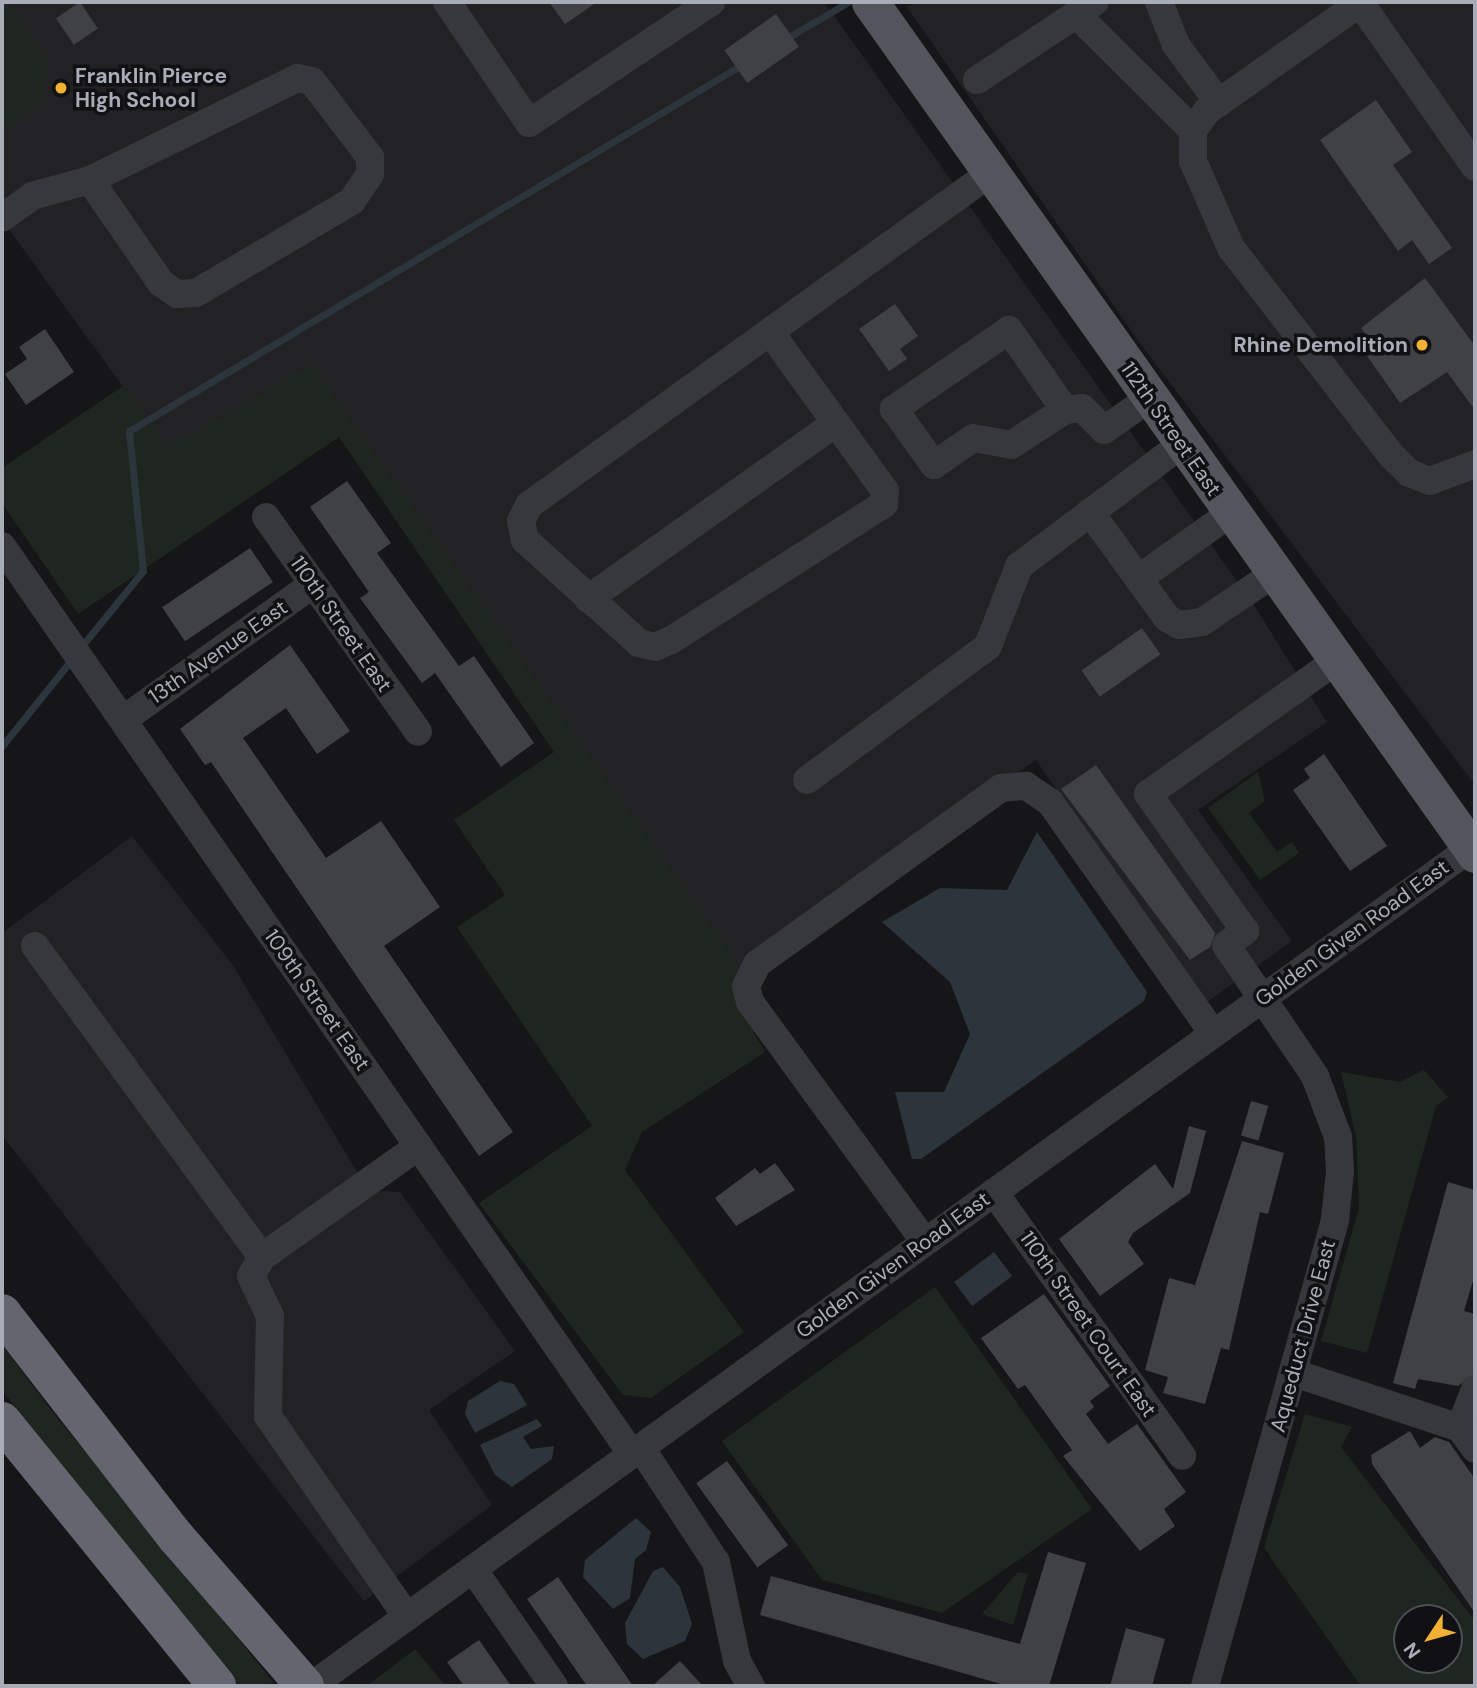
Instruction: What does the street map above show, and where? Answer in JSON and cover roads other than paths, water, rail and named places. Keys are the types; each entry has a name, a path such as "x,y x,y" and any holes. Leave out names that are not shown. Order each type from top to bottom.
{"highway":[{"path":"2,1313 258,1633 305,1686"},
{"path":"2,1421 210,1679"}],"main road":[{"name":"112th Street East","path":"870,2 989,174 1474,849"}],"street":[{"path":"447,2 529,123 710,2"},
{"path":"1159,2 1176,45 1219,103"},
{"path":"1475,167 1361,3 1219,103 1194,130 1193,161 1231,248 1392,456 1409,473 1430,481 1475,464"},
{"path":"977,80 1086,8 1194,130"},
{"path":"2,218 32,196 90,180 297,78 312,81 370,157 370,174 352,201 196,293 177,294 161,283 90,180"},
{"path":"771,332 884,491 878,512 655,647 639,643 525,540 521,521 529,505 989,174"},
{"path":"1065,410 1009,330 894,409 934,465 973,438 1012,445 1065,410 1082,408 1104,430 1150,398"},
{"path":"588,598 836,423"},
{"path":"807,780 988,646 1011,574 1182,444"},
{"path":"1090,512 1167,618 1191,625 1275,573"},
{"path":"1138,579 1231,513"},
{"name":"110th Street East","path":"266,516 418,732"},
{"name":"109th Street East","path":"2,546 419,1146 716,1562 737,1661 751,1686"},
{"name":"13th Avenue East","path":"124,719 312,585"},
{"name":"Aqueduct Drive East","path":"1205,1686 1306,1375 1338,1207 1338,1137 1315,1076 1226,945 1245,931 1148,794 1337,660"},
{"path":"925,1242 750,1002 746,986 757,964 1001,788 1026,786 1050,802 1213,1033"},
{"name":"Golden Given Road East","path":"311,1686 1263,997 1474,849"},
{"path":"36,946 262,1257"},
{"path":"407,1617 268,1416 271,1316 251,1276 262,1257 419,1146"},
{"name":"110th Street Court East","path":"994,1192 1182,1456"},
{"path":"1306,1375 1468,1438 1475,1389"},
{"path":"473,1569 554,1686"}],"waterway":[{"path":"784,40 848,2"},
{"path":"81,647 143,571 129,431 743,64"},
{"path":"2,746 72,659"}],"place":[{"name":"Franklin Pierce High School","path":"61,88"},
{"name":"Rhine Demolition","path":"1422,345"}]}
